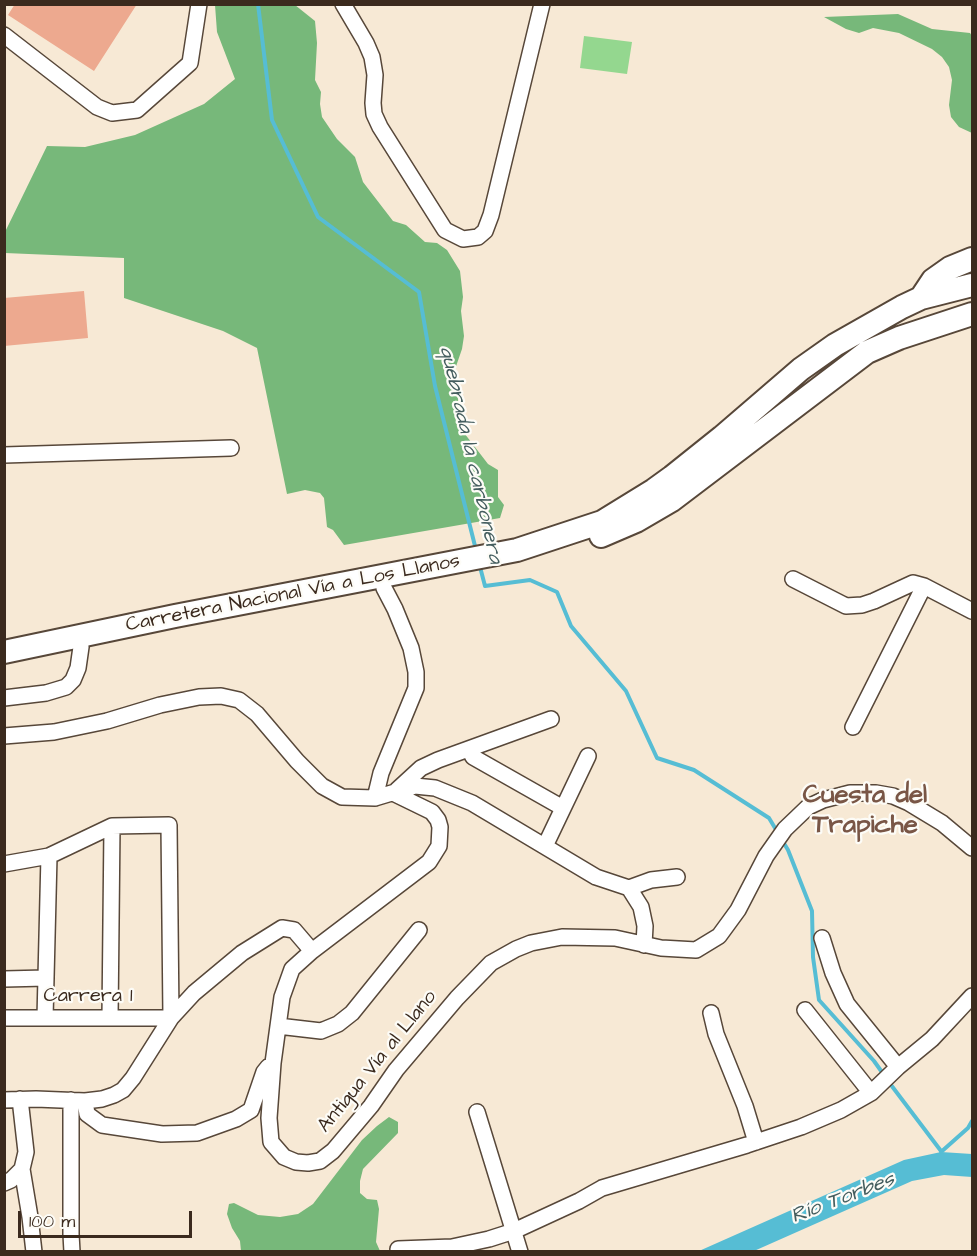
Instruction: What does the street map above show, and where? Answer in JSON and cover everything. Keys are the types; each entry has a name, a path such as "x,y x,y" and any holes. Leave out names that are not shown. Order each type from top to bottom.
{"highway":[{"path":"921,298 933,280 950,268 972,259"},
{"name":"Carretera Nacional Vía a Los Llanos","path":"4,652 517,550 602,522 672,477 801,369 868,325 921,298 972,285"},
{"name":"Carretera Nacional Vía a Los Llanos","path":"4,664 384,588 582,544 636,521 672,500 867,352 899,338 963,315 972,314"}],"street":[{"path":"4,35 97,107 112,113 137,110 190,63 199,4"},
{"path":"343,4 372,57 375,75 374,114 380,127 445,230 463,239 478,237 485,231 491,215 542,4"},
{"path":"4,455 231,448"},
{"path":"793,579 846,606 862,605 874,601 913,583 924,586 972,611"},
{"path":"853,727 924,586"},
{"path":"375,798 381,773 416,688 416,672 411,648 384,588"},
{"path":"4,698 46,693 66,687 73,680 78,668 81,648"},
{"path":"4,736 54,732 107,722 160,705 199,697 221,696 239,700 257,714 297,761 322,786 342,797 375,798 415,786 435,788 472,803 596,878 629,888 651,880 677,877"},
{"path":"393,794 421,768 551,719"},
{"path":"469,749 473,757 563,808"},
{"path":"545,846 588,756"},
{"name":"Antigua Vía al Llano","path":"393,794 432,812 440,827 439,846 429,862 312,951 292,969 282,997 273,1063 269,1118 271,1142 284,1157 296,1162 320,1161 333,1151 348,1135 396,1070 457,998 491,963 531,943 562,937 615,939 644,945 696,950 719,936 738,910 766,856 785,829 808,807 823,800 850,793 876,793 893,796 942,823 972,848"},
{"path":"4,864 49,856 112,826 169,825 171,1018"},
{"path":"110,1018 112,826"},
{"path":"45,1018 49,856"},
{"path":"629,888 640,907 645,926 644,945"},
{"path":"4,1183 11,1180 21,1169 26,1152 12,1099 102,1099 123,1090 171,1018 194,993 242,953 282,928 294,930 312,951"},
{"path":"278,1026 321,1031 338,1024 352,1013 419,930"},
{"path":"822,938 833,973 848,1004 898,1067"},
{"path":"4,978 46,978"},
{"path":"398,1249 452,1246 489,1239 514,1231 602,1188 756,1142 801,1127 841,1110 871,1093 932,1039 972,996"},
{"path":"805,1010 871,1093"},
{"path":"711,1013 716,1034 745,1106 756,1142"},
{"name":"Carrera 1","path":"4,1018 171,1018"},
{"path":"78,1100 87,1114 102,1125 162,1134 198,1133 236,1119 251,1110 264,1072 273,1063"},
{"path":"72,1251 78,1100"},
{"path":"477,1112 520,1251"},
{"path":"21,1169 34,1251"}],"green space":[{"path":"215,5 295,5 315,21 317,43 315,80 321,92 322,117 337,139 355,157 363,182 393,221 406,225 425,242 437,243 447,250 460,271 464,336 453,375 458,399 458,425 488,464 498,470 498,497 504,505 500,518 344,545 333,530 327,527 324,498 320,493 305,490 287,494 257,348 223,331 124,298 124,258 5,253 5,232 47,146 85,147 135,135 204,104 235,79 217,32"},
{"path":"898,14 932,29 970,33 972,36 972,133 959,127 951,117 949,105 952,80 949,67 932,49 899,33 873,28 859,33 824,17"},
{"path":"584,36 632,42 627,74 580,68"},
{"path":"389,1117 398,1122 398,1133 363,1169 360,1181 360,1193 367,1199 377,1200 379,1209 376,1242 380,1251 241,1251 240,1241 227,1214 229,1204 234,1203 258,1215 280,1217 298,1214 313,1204 362,1140"}],"water":[{"name":"Río Torbes","path":"941,1152 972,1154 972,1177 944,1175 912,1181 754,1251 699,1251 904,1160"}],"building":[{"path":"15,4 137,4 94,71 8,15"},
{"path":"84,291 88,338 4,346 4,298"}],"waterway":[{"name":"quebrada la carbonera","path":"258,4 272,120 318,217 419,292 435,386 476,550"},
{"name":"quebrada la carbonera","path":"479,563 485,586 530,580 557,592 571,626 626,691 657,758 694,770 769,818 778,833"},
{"name":"quebrada la carbonera","path":"782,840 812,911 813,957 819,1000 884,1075"},
{"name":"quebrada la carbonera","path":"888,1081 941,1151"},
{"path":"941,1152 968,1128 972,1121"}],"district":[{"name":"Cuesta del Trapiche","path":"865,812"}]}
